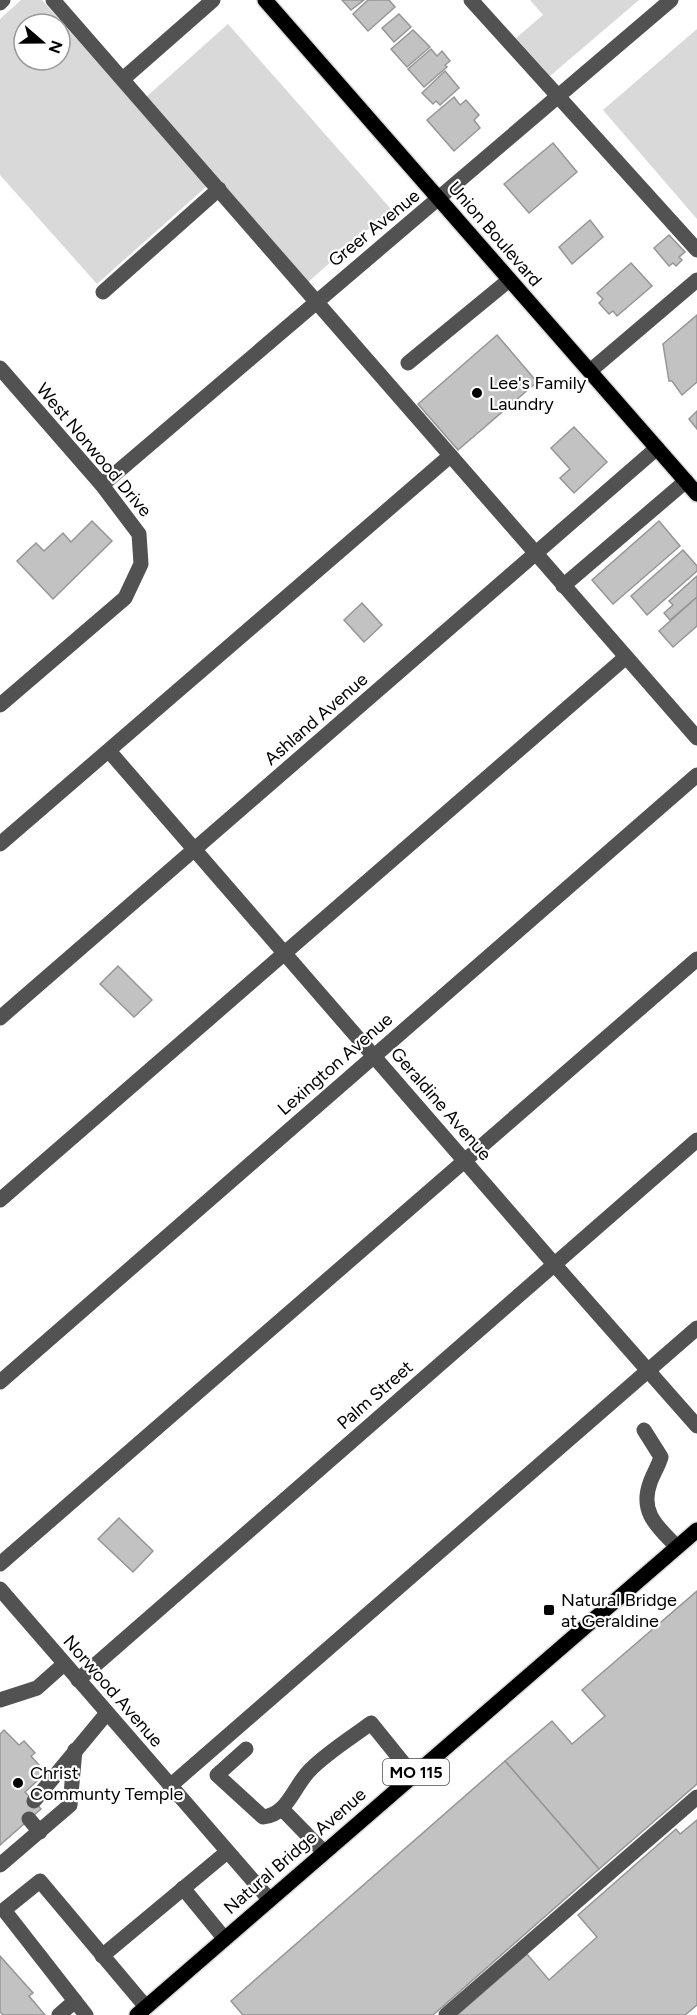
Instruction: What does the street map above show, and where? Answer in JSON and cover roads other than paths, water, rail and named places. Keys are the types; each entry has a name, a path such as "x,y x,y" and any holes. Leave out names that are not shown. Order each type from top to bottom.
{"main road":[{"name":"Union Boulevard","path":"265,0 697,494"},
{"name":"Natural Bridge Avenue","path":"141,2011 697,1530"}],"street":[{"path":"53,0 697,738"},
{"path":"123,79 213,0"},
{"path":"471,0 557,98 697,250"},
{"name":"Greer Avenue","path":"102,485 316,300 439,200 671,0"},
{"path":"103,292 219,189"},
{"path":"408,363 509,279"},
{"path":"590,371 697,280"},
{"name":"West Norwood Drive","path":"0,368 102,485 139,534 141,564 125,598 0,705"},
{"name":"Ashland Avenue","path":"0,1018 657,448"},
{"path":"0,844 450,456"},
{"path":"563,586 686,481"},
{"path":"0,1200 626,657"},
{"name":"Geraldine Avenue","path":"109,751 697,1426"},
{"name":"Lexington Avenue","path":"0,1382 697,775"},
{"path":"0,1564 697,959"},
{"name":"Palm Street","path":"78,1680 697,1140"},
{"path":"170,1786 697,1328"},
{"path":"644,1430 661,1457 646,1496 647,1510 650,1519 677,1547"},
{"name":"Norwood Avenue","path":"0,1589 269,1899"},
{"path":"0,1700 37,1688 64,1664"},
{"path":"33,1801 107,1713"},
{"path":"246,1749 217,1775 263,1817 271,1817 282,1809 310,1770 370,1723 412,1775"},
{"path":"0,1865 70,1804 75,1750"},
{"path":"446,2015 697,1797"},
{"path":"282,1809 324,1852"},
{"path":"29,1819 40,1832"},
{"path":"102,1956 227,1852"},
{"path":"86,2015 2,1910 40,1881 102,1956 141,2011"},
{"path":"183,1888 224,1938"},
{"path":"59,2015 75,2001"}],"place":[{"name":"Lee's Family Laundry","path":"477,393"},
{"name":"Natural Bridge at Geraldine","path":"549,1610"},
{"name":"Christ Communty Temple","path":"18,1783"}]}
